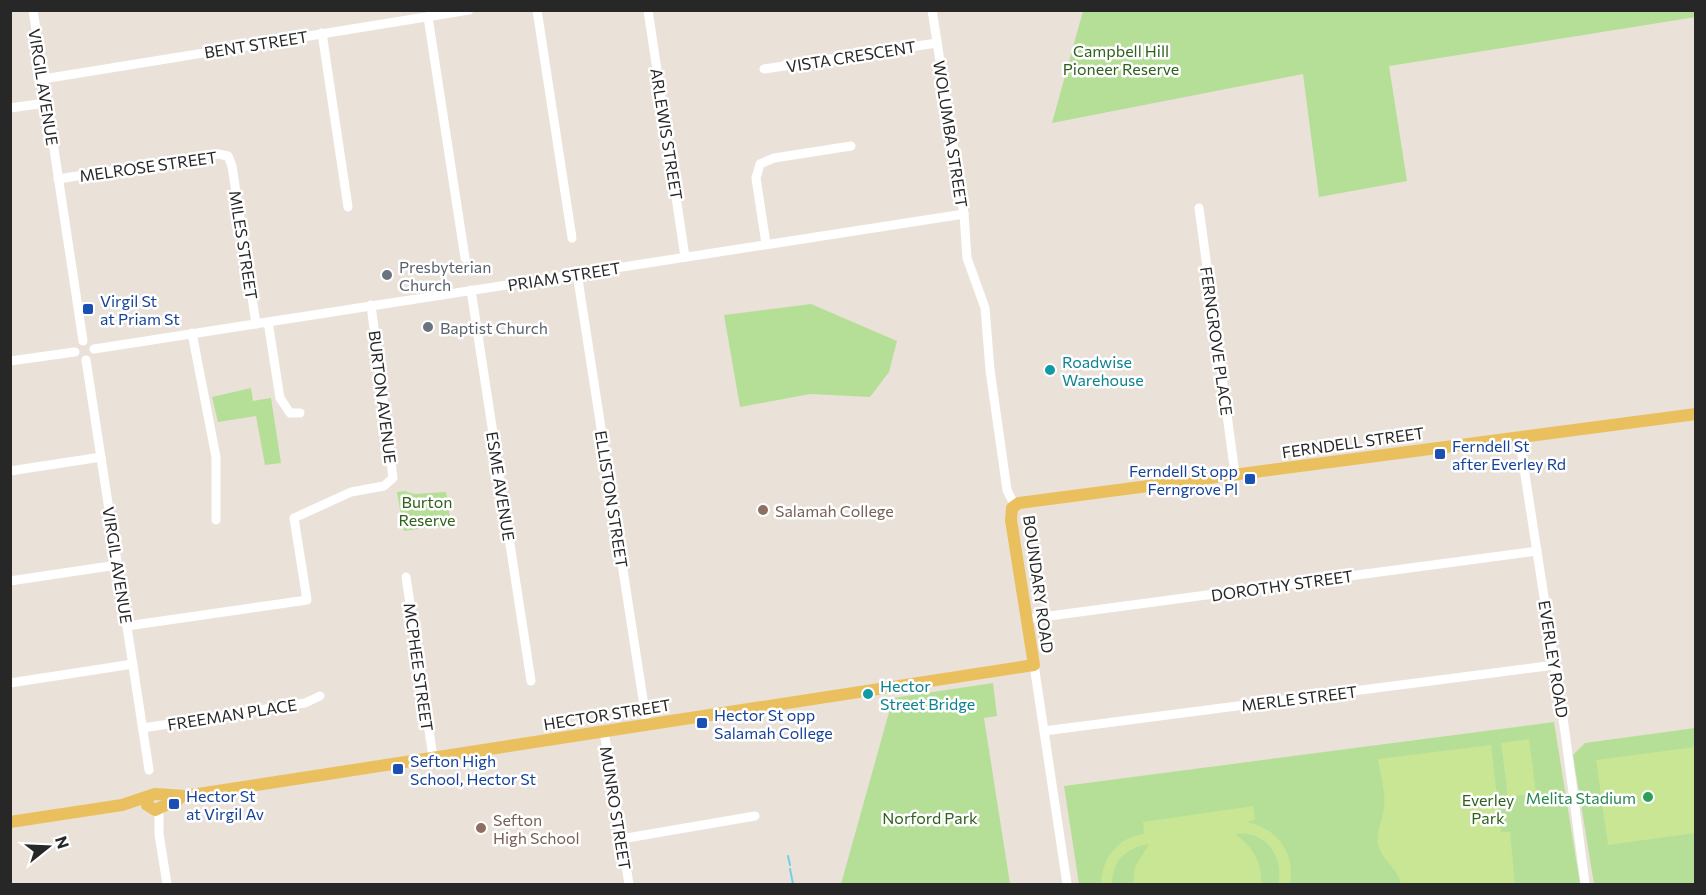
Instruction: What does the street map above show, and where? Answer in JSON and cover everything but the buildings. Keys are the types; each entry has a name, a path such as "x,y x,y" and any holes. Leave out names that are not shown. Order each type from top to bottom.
{"main road":[{"name":"FERNDELL STREET","path":"1015,506 1026,502 1695,414"},
{"name":"BOUNDARY ROAD","path":"1015,506 1010,513 1034,664"},
{"name":"HECTOR STREET","path":"10,822 122,805 155,804 185,796 1034,664"}],"street":[{"name":"VIRGIL AVENUE","path":"33,10 83,341"},
{"name":"BENT STREET","path":"43,79 470,10"},
{"path":"537,10 572,238"},
{"name":"ARLEWIS STREET","path":"648,10 685,257"},
{"name":"WOLUMBA STREET","path":"932,10 964,214 968,258"},
{"path":"428,17 465,258"},
{"path":"322,33 348,207"},
{"name":"VISTA CRESCENT","path":"764,69 937,43"},
{"path":"10,108 46,103"},
{"path":"766,244 756,178 760,164 774,158 851,146"},
{"name":"MELROSE STREET","path":"58,179 218,153 228,156 232,166"},
{"name":"MILES STREET","path":"232,166 256,324"},
{"name":"FERNGROVE PLACE","path":"1198,208 1235,474"},
{"name":"PRIAM STREET","path":"94,349 964,214"},
{"name":"BOUNDARY ROAD","path":"968,258 985,308 990,370 1007,490 1015,506"},
{"name":"ELLISTON STREET","path":"577,273 647,725"},
{"name":"ESME AVENUE","path":"471,290 531,681"},
{"name":"BURTON AVENUE","path":"127,626 307,600 294,518 351,492 384,486 393,478 371,305"},
{"path":"268,322 281,402 290,413 300,413"},
{"path":"192,333 216,457 216,520"},
{"path":"83,341 91,343 94,349 91,358 86,360 80,359 75,352 77,344 83,341"},
{"path":"10,361 75,352"},
{"name":"VIRGIL AVENUE","path":"86,360 149,770"},
{"name":"EVERLEY ROAD","path":"1519,436 1555,665 1585,883"},
{"path":"10,471 101,457"},
{"name":"DOROTHY STREET","path":"1027,619 1537,551"},
{"path":"10,581 117,565"},
{"name":"MCPHEE STREET","path":"406,577 433,757"},
{"path":"10,683 133,664"},
{"name":"BOUNDARY ROAD","path":"1034,664 1067,885"},
{"name":"MERLE STREET","path":"1044,731 1555,665"},
{"name":"FREEMAN PLACE","path":"143,728 305,703 320,696"},
{"name":"MUNRO STREET","path":"604,731 629,885"},
{"path":"155,804 167,885"},
{"path":"621,838 755,816"}],"green space":[{"name":"Campbell Hill Pioneer Reserve","path":"1695,10 1696,17 1389,66 1407,181 1319,197 1303,74 1052,123 1083,11"},
{"path":"811,304 897,341 889,372 870,397 810,394 740,407 724,315"},
{"path":"251,388 253,401 271,398 281,463 265,465 256,416 218,422 212,397"},
{"name":"Burton Reserve","path":"405,491 414,494 446,492 451,524 404,531 397,492"},
{"name":"Norford Park","path":"993,683 997,716 984,718 1010,884 841,884 893,698"},
{"name":"Everley Park","path":"1554,722 1580,884 1079,884 1064,786"},
{"path":"1695,728 1695,884 1594,884 1573,755 1585,743"},
{"path":"1529,739 1536,793 1508,797 1501,743"},
{"path":"1491,745 1501,832 1510,832 1515,884 1401,884 1378,844 1384,789 1378,759"},
{"name":"Melita Stadium","path":"1695,747 1695,833 1608,845 1596,760"},
{"path":"1253,806 1255,820 1246,822 1266,829 1282,843 1290,862 1290,884 1278,884 1278,864 1275,855 1263,840 1255,836 1235,834 1247,844 1255,856 1260,869 1261,884 1133,884 1135,867 1149,844 1127,852 1118,862 1112,884 1101,884 1104,866 1113,850 1126,839 1144,834 1143,822"}],"waterway":[{"path":"788,856 790,865"},
{"path":"790,869 793,884"}],"place":[{"name":"Presbyterian Church","path":"387,275"},
{"name":"Virgil St at Priam St","path":"88,309"},
{"name":"Baptist Church","path":"428,327"},
{"name":"Roadwise Warehouse","path":"1050,370"},
{"name":"Ferndell St after Everley Rd","path":"1440,454"},
{"name":"Ferndell St opp Ferngrove Pl","path":"1250,479"},
{"name":"Salamah College","path":"763,510"},
{"name":"Hector Street Bridge","path":"868,694"},
{"name":"Hector St opp Salamah College","path":"702,723"},
{"name":"Sefton High School, Hector St","path":"398,769"},
{"name":"Melita Stadium","path":"1648,797"},
{"name":"Hector St at Virgil Av","path":"174,804"},
{"name":"Sefton High School","path":"481,828"}]}
